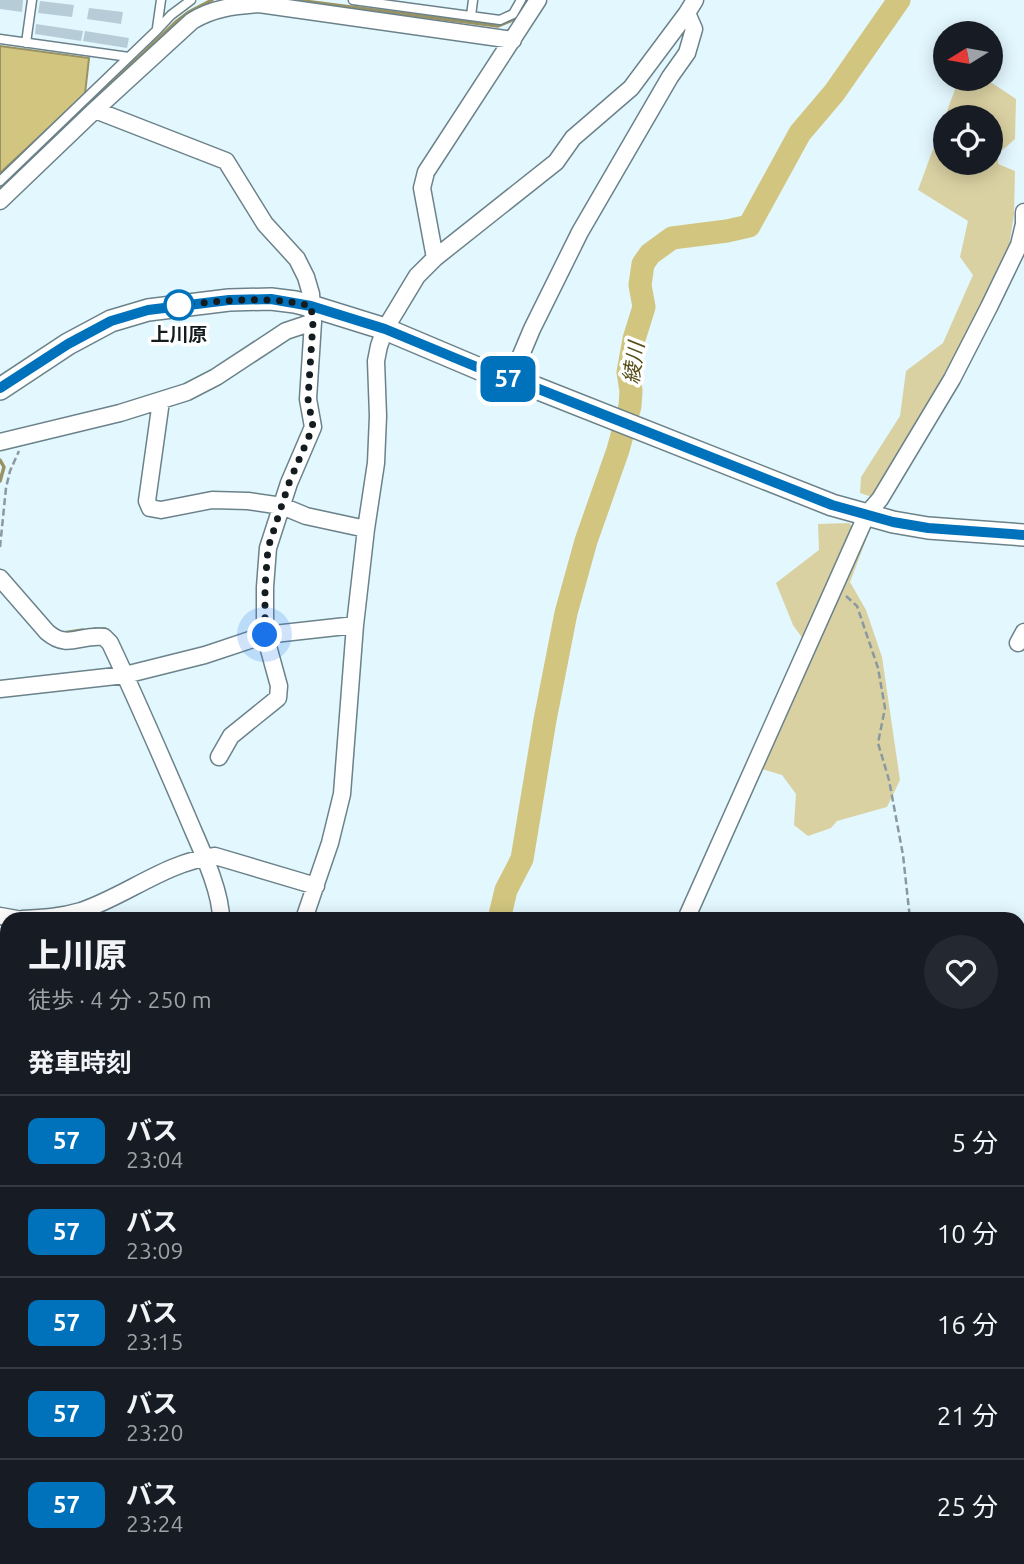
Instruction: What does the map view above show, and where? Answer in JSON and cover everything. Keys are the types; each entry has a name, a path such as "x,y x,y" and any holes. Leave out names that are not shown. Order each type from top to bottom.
{"main road":[{"path":"0,388 86,333 111,321 148,310 229,300 271,299 312,314 385,329 832,505 893,522 928,528 1024,535"}],"street":[{"path":"435,258 422,188 426,172 538,0"},
{"path":"0,201 192,21 216,9 259,4 513,40"},
{"path":"307,912 330,843 342,793 355,625 376,463 376,361 381,337 417,276 435,258 556,162 573,138 631,88 691,6"},
{"path":"511,380 580,232 670,77 687,53 694,29 691,6"},
{"path":"95,110 226,161 265,224 297,259 311,294 308,399 313,427 289,483 268,548 265,635 279,686 278,698 231,736 219,757"},
{"path":"689,912 867,514 880,499 952,379 1019,246 1024,212"},
{"path":"0,442 187,392 216,377 312,314"},
{"path":"161,401 148,501 150,508 161,510 212,500 248,501 282,506 306,516 366,529"},
{"path":"0,579 55,639 63,642 94,635 104,636 110,643 204,858 221,905 221,912"},
{"path":"0,689 125,675 205,655 265,635 355,625"},
{"path":"76,912 180,865 215,856 316,886"}],"lane":[{"path":"26,43 32,0"},
{"path":"157,30 161,0"},
{"path":"0,181 171,15 191,0"},
{"path":"353,0 500,20 513,14 521,0"},
{"path":"471,16 473,0"},
{"path":"0,39 129,57"}],"path":[{"path":"0,547 10,471 27,436"},
{"path":"835,587 858,606 878,668 885,708 878,743 889,780 903,855 909,912"}],"shaded area":[{"path":"0,46 89,58 85,94 0,173"},
{"path":"1003,90 1016,99 1015,139 1003,150 1003,105 949,105 954,91"},
{"path":"933,149 933,175 1003,175 1003,166 1015,171 1014,215 1009,246 963,340 875,498 860,493 861,477 900,416 906,371 943,343 973,275 960,257 968,221 918,190"},
{"path":"849,523 866,540 850,582 866,610 882,657 900,780 887,807 837,821 831,828 808,836 794,825 796,794 782,775 762,769 813,653 793,625 776,583 819,550 818,524"}],"building":[{"path":"0,0 23,0 22,12 0,9"},
{"path":"40,1 74,5 72,17 38,13"},
{"path":"89,8 123,12 121,24 87,19"},
{"path":"36,24 83,31 81,41 35,34"},
{"path":"85,31 129,38 127,48 83,41"}],"waterway":[{"path":"0,189 176,22 212,0"},
{"path":"296,0 498,26 517,18 528,0"},
{"name":"綾川","path":"501,912 506,890 522,859 566,613 586,541 618,450 630,406 628,372 644,307 640,285 643,264 650,254 672,238 749,226 800,133 834,93 899,0"},
{"path":"0,460 4,467 0,481"},
{"path":"94,629 105,629 109,634"},
{"path":"63,633 83,630"},
{"path":"226,905 228,912"}],"bus line":[{"name":"57","path":"0,388 86,333 111,321 148,310 229,300 271,299 295,302 385,329 501,377 521,382 832,505 893,522 928,528 1024,535"}],"place":[{"name":"上川原","path":"179,305"}],"route":[{"path":"179,305 271,299 311,306 313,322 308,399 313,427 289,483 268,548 265,635"}]}
